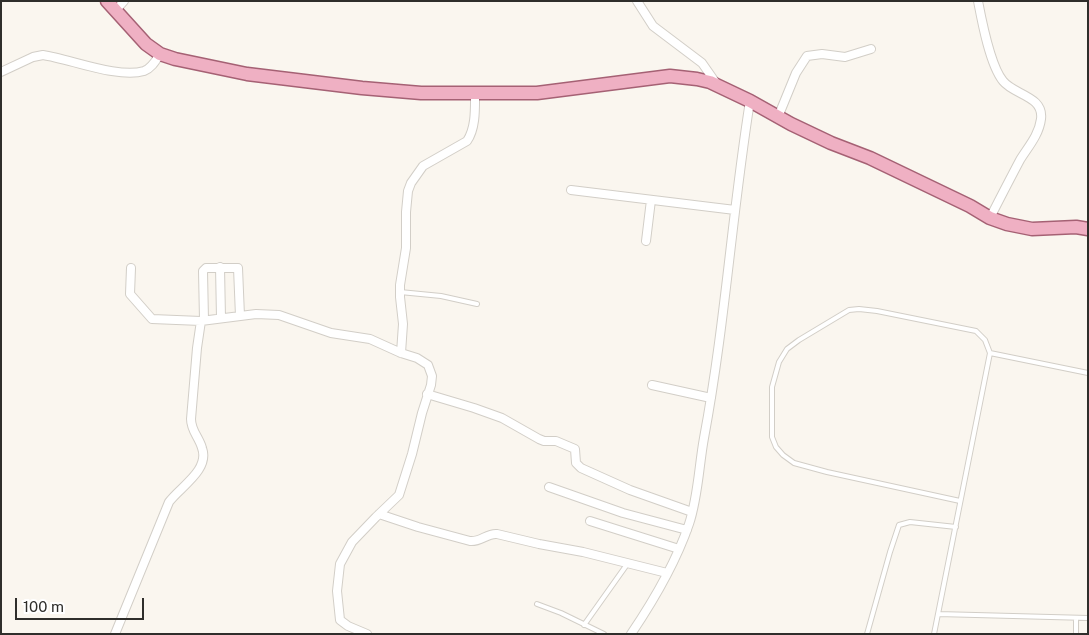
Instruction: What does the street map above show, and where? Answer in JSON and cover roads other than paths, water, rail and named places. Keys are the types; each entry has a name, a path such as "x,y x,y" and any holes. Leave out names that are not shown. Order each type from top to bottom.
{"main road":[{"path":"116,4 146,44 160,54 175,59 247,74 293,80 421,93 537,93 670,76 691,78 718,86 831,143 870,158 970,206 990,218 1022,228 1088,229"}],"street":[{"path":"637,1 653,26 702,63 718,86"},
{"path":"978,1 984,34 1002,80 1016,91 1034,100 1042,119 1035,137 1021,159 990,218"},
{"path":"778,117 796,73 807,56 822,54 845,57 871,49"},
{"path":"1,72 29,59 43,55 125,73 145,71 152,67 160,54"},
{"path":"401,353 403,324 400,292 401,275 406,248 407,200 411,183 423,166 467,140 470,136 475,93"},
{"path":"631,634 679,549 692,512 725,302 750,101"},
{"path":"571,190 735,210"},
{"path":"646,241 651,200"},
{"path":"115,634 169,502 199,470 203,460 203,450 193,430 191,419 197,348 202,320 203,270 206,268 236,267 239,269 240,316"},
{"path":"131,268 130,294 152,319 158,321 202,320 256,314 279,315 331,333 370,339 417,358 428,365 432,376 431,385 399,495 352,542 338,570 337,591 340,620 348,626 367,634"},
{"path":"220,268 221,318"},
{"path":"652,385 711,398"},
{"path":"428,394 457,401 502,418 544,441 559,442 575,449 576,463 581,468 630,490 692,512"},
{"path":"548,487 623,513 686,530"},
{"path":"379,514 470,541 478,541 492,534 497,534 667,572"},
{"path":"590,521 679,549"}],"lane":[{"path":"400,292 432,295 477,304"},
{"path":"934,634 990,353 985,340 976,331 877,311 854,309 837,316 787,349 779,362 772,387 772,437 776,447 783,455 794,463 836,474 960,501"},
{"path":"990,353 1088,373"},
{"path":"866,634 899,525 910,522 956,527"},
{"path":"584,625 628,563"},
{"path":"537,604 561,613 604,634"},
{"path":"938,614 1088,618"},
{"path":"1076,618 1076,634"}]}
